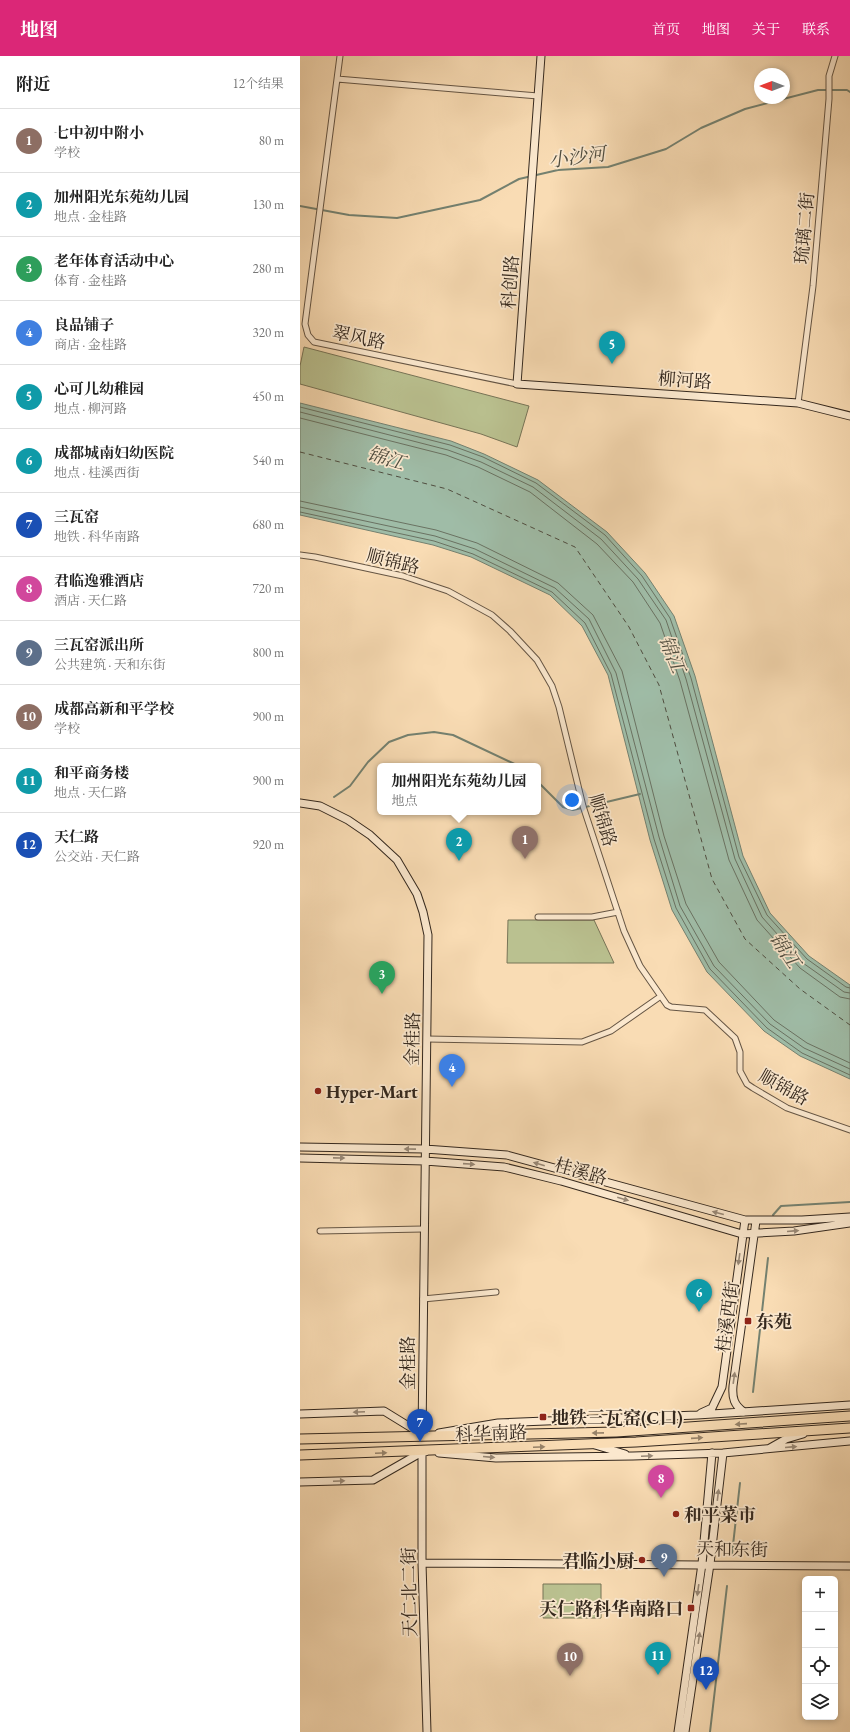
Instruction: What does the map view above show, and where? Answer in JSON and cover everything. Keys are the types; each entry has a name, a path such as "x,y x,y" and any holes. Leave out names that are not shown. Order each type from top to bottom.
{"highway":[{"name":"科华南路","path":"300,1439 623,1432 850,1416"},
{"name":"科华南路","path":"300,1455 422,1452 593,1444 850,1428"}],"street":[{"path":"340,56 337,78 538,96 541,56"},
{"name":"琉璃二街","path":"798,403 813,286 829,99 829,81 836,56"},
{"name":"翠风路","path":"337,78 305,324 308,335 314,342 517,384"},
{"name":"科创路","path":"517,384 538,96"},
{"name":"柳河路","path":"517,384 798,403 850,416"},
{"name":"顺锦路","path":"300,555 315,556 403,576 448,591 492,615 510,631 537,660 552,686 559,707 585,812 624,931 640,966 667,1005 671,1007 705,1010 735,1038 740,1052 740,1071 747,1084 787,1108 850,1130"},
{"name":"金桂路","path":"300,803 320,806 348,820 370,835 397,860 417,894 428,935 423,1229 422,1436"},
{"path":"538,917 592,917 618,912"},
{"path":"427,1039 582,1042 611,1031 661,996"},
{"name":"桂溪路","path":"300,1147 425,1149 507,1155 745,1220 802,1220 850,1217"},
{"name":"桂溪路","path":"300,1158 425,1161 504,1167 561,1181 742,1234 794,1231 850,1223"},
{"name":"桂溪西街","path":"697,1415 712,1408 722,1387 745,1220"},
{"name":"桂溪西街","path":"744,1412 737,1407 733,1400 733,1386 756,1221"},
{"path":"320,1231 423,1229"},
{"path":"423,1299 496,1292"},
{"path":"300,1414 384,1411 422,1436 498,1423 697,1415 850,1405"},
{"path":"777,1410 793,1420"},
{"path":"623,1432 643,1417"},
{"path":"766,1450 786,1439 814,1431"},
{"path":"300,1482 373,1480 422,1452 496,1458 723,1454 850,1440"},
{"path":"593,1444 632,1456"},
{"name":"天仁北二街","path":"422,1452 422,1563 427,1732"},
{"path":"678,1732 702,1564 712,1453"},
{"path":"685,1732 710,1564 723,1454"},
{"name":"天和东街","path":"422,1563 850,1566"}],"shaded area":[{"path":"304,347 529,406 517,447 481,434 300,384 300,366"},
{"path":"508,920 594,920 614,963 507,963"},
{"path":"543,1584 601,1584 601,1618 543,1618"}],"water":[{"name":"锦江","path":"300,403 451,441 484,454 538,480 607,532 645,573 674,616 695,676 743,856 770,913 809,956 850,985 850,1079 800,1056 764,1031 707,972 672,910 650,840 608,675 582,626 550,595 471,557 433,545 300,515"}],"waterway":[{"name":"小沙河","path":"300,206 349,215 397,218 480,200 519,179 558,170 608,167 666,149 701,128 745,109 818,90 847,90 850,92"},
{"path":"334,797 350,786 368,762 389,742 408,735 434,732 453,735 513,763"},
{"path":"541,785 563,807 573,810 640,794"},
{"path":"773,1215 781,1206 850,1202"},
{"path":"753,1392 768,1258"},
{"path":"732,1554 740,1483"},
{"path":"710,1732 727,1586"}],"ferry route":[{"path":"300,452 447,489 575,547 629,627 659,685 712,879 745,939 800,989 850,1025"}],"place":[{"name":"心可儿幼稚园","path":"612,364"},
{"name":"七中初中附小","path":"525,859"},
{"name":"加州阳光东苑幼儿园","path":"459,861"},
{"name":"老年体育活动中心","path":"382,994"},
{"name":"良品铺子","path":"452,1087"},
{"name":"Hyper-Mart","path":"318,1091"},
{"name":"成都城南妇幼医院","path":"699,1312"},
{"name":"东苑","path":"748,1321"},
{"name":"地铁三瓦窑(C口)","path":"543,1417"},
{"name":"三瓦窑","path":"420,1442"},
{"name":"君临逸雅酒店","path":"661,1498"},
{"name":"和平菜市","path":"676,1514"},
{"name":"君临小厨","path":"642,1560"},
{"name":"三瓦窑派出所","path":"664,1577"},
{"name":"天仁路科华南路口","path":"691,1608"},
{"name":"和平商务楼","path":"658,1675"},
{"name":"成都高新和平学校","path":"570,1676"},
{"name":"天仁路","path":"706,1690"}]}
